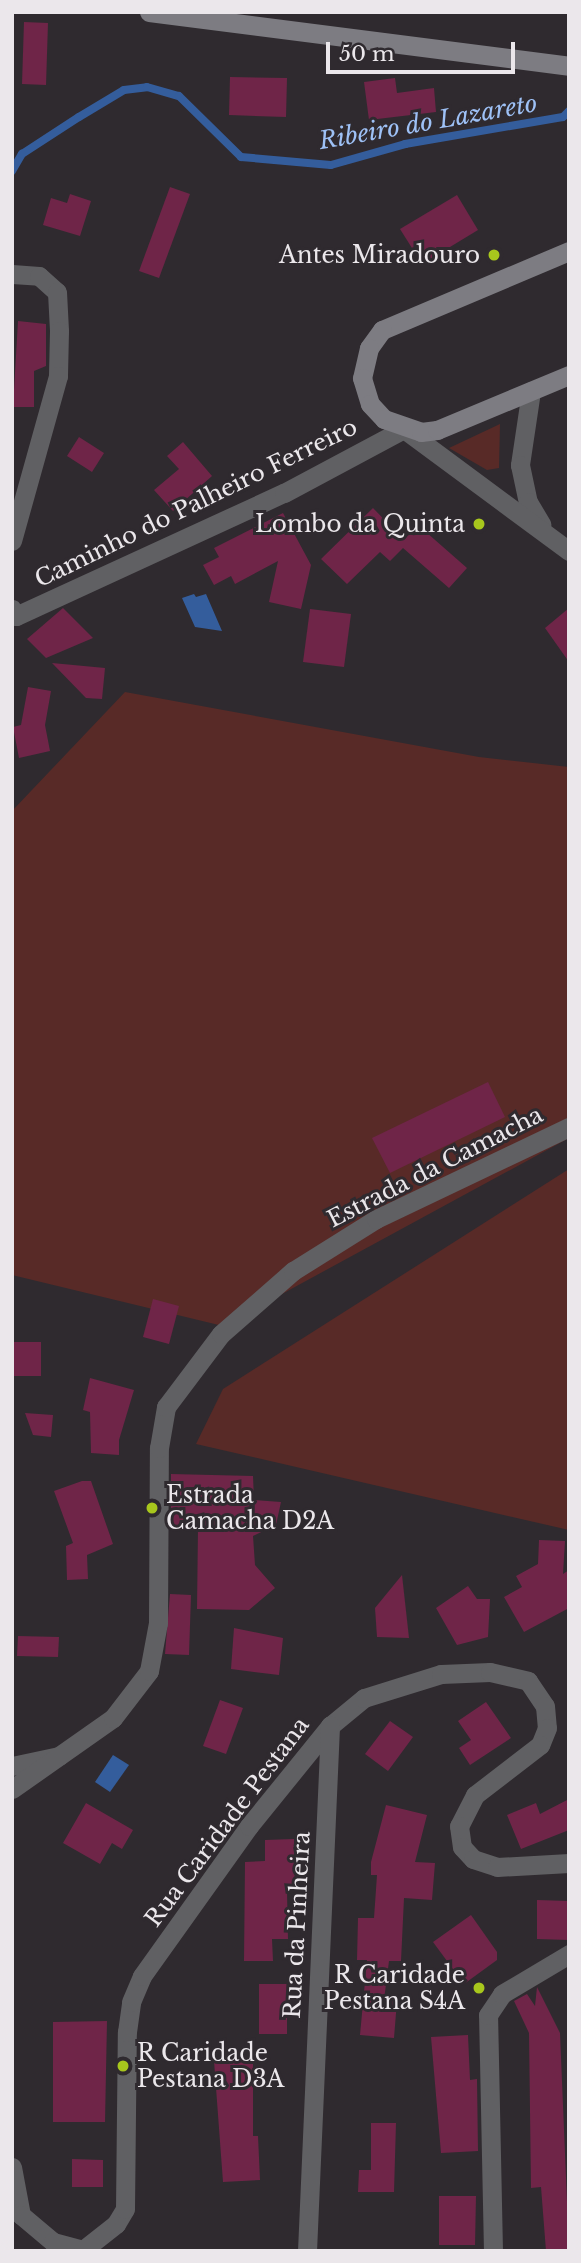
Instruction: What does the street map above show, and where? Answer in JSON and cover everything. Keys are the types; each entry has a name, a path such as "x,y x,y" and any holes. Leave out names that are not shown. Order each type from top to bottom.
{"main road":[{"path":"149,12 569,66"},
{"path":"569,251 382,330 364,363 364,391 384,419 404,429 437,430 569,374"}],"street":[{"name":"Caminho do Palheiro Ferreiro","path":"12,274 39,276 57,292 59,331 58,376 12,541"},
{"path":"531,390 520,465 528,502 547,532"},
{"path":"404,429 547,532 569,551"},
{"name":"Caminho do Palheiro Ferreiro","path":"12,609 16,617 284,493 404,429"},
{"name":"Estrada da Camacha","path":"12,1789 113,1718 149,1671 158,1623 159,1448 166,1407 188,1372 220,1334 293,1271 376,1219 569,1127"},
{"name":"Rua Caridade Pestana","path":"12,2167 21,2215 52,2242 83,2250 104,2237 125,2209 127,2032 131,2002 142,1976 249,1826 330,1727 364,1698 441,1674 490,1672 528,1681 545,1706 547,1728 540,1745 475,1795 459,1826 462,1847 472,1859 497,1867 569,1863"},
{"name":"Rua da Pinheira","path":"307,2251 330,1727"},
{"path":"12,1766 60,1756"},
{"path":"493,2251 488,2015 502,1994 569,1954"}],"shaded area":[{"path":"500,424 499,468 487,470 449,448"},
{"path":"125,692 479,757 569,767 569,1138 223,1326 12,1275 12,811"},
{"path":"569,1169 569,1530 196,1444 223,1389"}],"water":[{"path":"194,594 196,597 206,594 222,631 195,627 182,598"},
{"path":"113,1755 129,1765 110,1792 95,1782"}],"building":[{"path":"24,22 48,23 46,85 22,84"},
{"path":"230,77 287,78 286,117 229,115"},
{"path":"395,78 397,93 434,88 436,112 369,120 364,82"},
{"path":"170,187 190,194 159,278 139,271"},
{"path":"70,194 91,201 80,236 43,225 51,198 67,203"},
{"path":"457,195 478,230 422,264 400,229"},
{"path":"18,321 46,324 46,366 34,371 34,407 13,407"},
{"path":"79,437 104,453 92,472 67,456"},
{"path":"183,442 212,476 173,511 154,490 179,469 167,456"},
{"path":"373,508 404,540 418,525 467,568 449,588 403,548 390,561 380,552 347,584 321,559"},
{"path":"283,513 311,565 301,609 269,602 278,561 235,584 231,576 214,585 203,565 219,557 214,548"},
{"path":"63,608 93,638 46,658 27,639"},
{"path":"569,608 569,662 545,628"},
{"path":"310,609 351,614 344,667 303,662"},
{"path":"52,663 105,668 102,699 86,698"},
{"path":"28,687 51,691 45,725 50,751 19,758 13,727 21,725"},
{"path":"488,1082 505,1117 390,1173 372,1138"},
{"path":"153,1299 179,1306 169,1344 143,1337"},
{"path":"12,1342 41,1342 41,1376 12,1376"},
{"path":"90,1378 134,1390 119,1440 119,1455 91,1453 90,1412 83,1410"},
{"path":"25,1413 53,1415 51,1437 33,1435"},
{"path":"171,1474 253,1476 254,1500 281,1502 276,1525 253,1536 255,1565 275,1588 249,1610 197,1609 198,1527 171,1526"},
{"path":"82,1481 91,1481 113,1544 87,1555 88,1579 67,1580 66,1546 73,1543 54,1491"},
{"path":"539,1540 565,1541 563,1574 569,1570 569,1608 524,1632 504,1597 522,1587 516,1576 538,1564"},
{"path":"402,1575 409,1638 377,1637 375,1608"},
{"path":"468,1586 477,1599 490,1599 488,1637 457,1645 436,1608"},
{"path":"170,1594 191,1595 189,1655 165,1654"},
{"path":"234,1628 283,1638 279,1675 231,1669"},
{"path":"18,1636 59,1637 58,1657 17,1656"},
{"path":"220,1700 243,1708 226,1754 203,1746"},
{"path":"486,1702 511,1738 470,1765 459,1748 471,1740 458,1721"},
{"path":"390,1721 413,1737 388,1771 365,1754"},
{"path":"569,1799 569,1830 521,1849 507,1815 536,1803 540,1814"},
{"path":"86,1803 133,1830 122,1849 112,1843 100,1864 63,1843"},
{"path":"386,1805 427,1815 415,1862 435,1863 432,1900 404,1898 401,1961 389,1961 384,2000 397,2001 394,2038 360,2035 367,1960 357,1960 358,1918 374,1918 377,1875 371,1875 371,1862"},
{"path":"294,1839 295,1891 287,1891 288,1939 272,1939 273,1961 244,1961 245,1862 265,1861 265,1840"},
{"path":"537,1900 569,1901 569,1940 537,1939"},
{"path":"471,1915 497,1952 497,1960 464,1984 433,1942"},
{"path":"259,1984 287,1984 287,2034 259,2034"},
{"path":"537,1987 560,2033 569,2250 546,2251 541,2187 531,2188 529,2033 514,2001 527,1994 535,2006"},
{"path":"107,2021 105,2122 53,2122 53,2022"},
{"path":"468,2035 470,2080 477,2079 478,2151 441,2153 431,2037"},
{"path":"214,2061 253,2061 253,2136 258,2136 260,2180 223,2182"},
{"path":"371,2123 396,2123 394,2192 358,2192 359,2170 371,2170"},
{"path":"72,2159 103,2160 103,2187 72,2187"},
{"path":"439,2196 476,2196 475,2245 439,2245"}],"waterway":[{"name":"Ribeiro do Lazareto","path":"12,171 22,154 79,117 124,90 147,87 179,96 241,157 331,165 405,144 563,117 569,111"}],"place":[{"name":"Antes Miradouro","path":"494,255"},
{"name":"Lombo da Quinta","path":"479,524"},
{"name":"Estrada Camacha D2A","path":"152,1508"},
{"name":"R Caridade Pestana S4A","path":"479,1988"},
{"name":"R Caridade Pestana D3A","path":"123,2066"}]}
